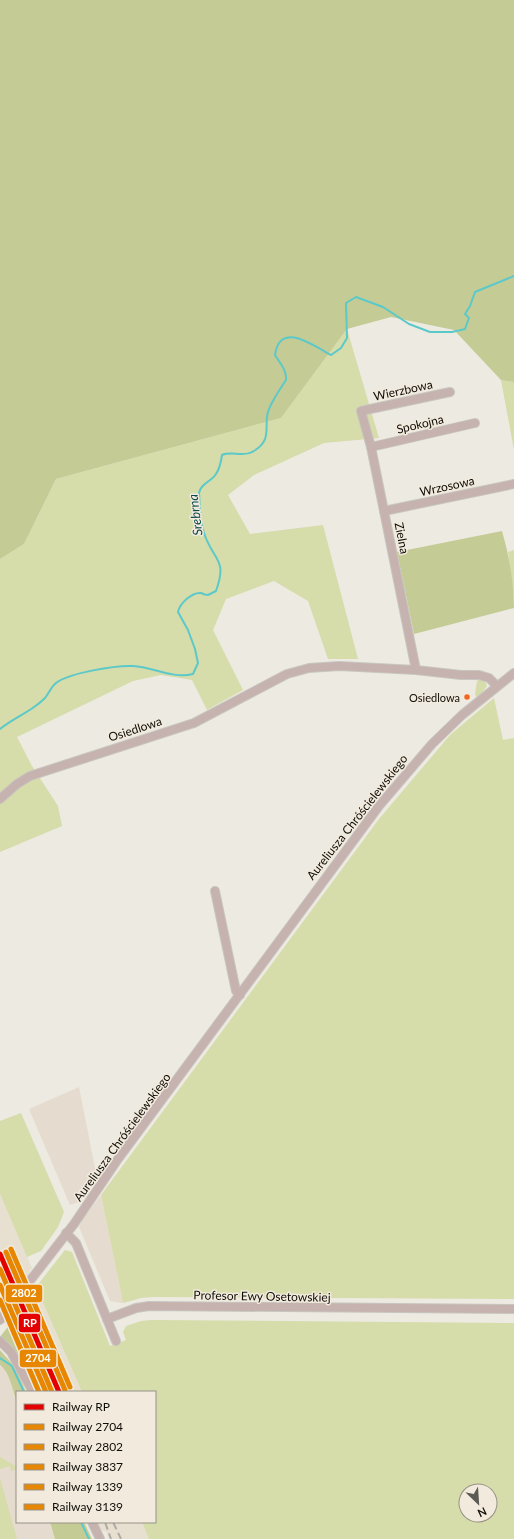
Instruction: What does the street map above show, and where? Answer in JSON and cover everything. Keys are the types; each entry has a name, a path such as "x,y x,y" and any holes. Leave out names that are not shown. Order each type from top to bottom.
{"street":[{"name":"Wierzbowa","path":"361,411 450,392"},
{"name":"Zielna","path":"361,411 371,448 416,670"},
{"name":"Spokojna","path":"371,448 475,423"},
{"name":"Wrzosowa","path":"384,511 514,484"},
{"name":"Osiedlowa","path":"0,799 17,784 30,776 194,723 287,674 309,668 339,666 416,670 484,676 491,679 497,686"},
{"name":"Aureliusza Chróścielewskiego","path":"22,1291 240,995 333,865 387,795 432,744 462,715 514,673"},
{"path":"215,891 236,991 240,995"},
{"path":"66,1233 78,1245 116,1341"},
{"name":"Profesor Ewy Osetowskiej","path":"107,1319 136,1308 149,1306 514,1309"},
{"path":"0,1320 8,1308"},
{"path":"0,1342 11,1352 32,1391"},
{"path":"92,1523 100,1539"}],"shaded area":[{"path":"79,1087 97,1178 79,1202 70,1205 29,1109"},
{"path":"0,1194 32,1268 29,1272 82,1391 36,1391 0,1312"},
{"path":"101,1195 123,1303 110,1301 79,1227 82,1220"},
{"path":"0,1365 3,1367 10,1380 16,1401 16,1523 50,1523 55,1539 10,1539 0,1491"},
{"path":"95,1523 142,1523 149,1539 109,1539 106,1532 98,1529"}],"green space":[{"path":"0,0 514,0 514,382 501,380 454,330 391,317 347,329 281,418 56,479 24,544 0,559"},
{"path":"347,329 379,438 324,443 254,475 228,495 250,534 323,525 358,659 328,659 308,601 274,581 226,599 213,630 243,690 207,710 192,680 161,675 133,681 17,737 32,766 58,806 62,826 0,852 0,559 24,544 56,479 281,418"},
{"path":"501,380 514,382 514,450"},
{"path":"502,531 511,569 514,608 414,634 397,552"},
{"path":"514,550 514,596 508,552"},
{"path":"480,679 485,681 487,686 477,698 475,694 477,681"},
{"path":"494,698 503,740 514,738 514,1299 152,1297 141,1298 123,1303 101,1195 379,819 450,735"},
{"path":"21,1113 64,1212 58,1227 41,1251 27,1257 0,1194 0,1121"},
{"path":"65,1250 72,1252 110,1346 126,1340 123,1332 126,1326 141,1321 151,1320 514,1323 514,1539 149,1539 142,1523 156,1523 156,1391 82,1391 36,1287"},
{"path":"10,1324 33,1368 41,1364 53,1391 34,1391 13,1350 0,1337"},
{"path":"0,1350 15,1367 26,1391 16,1391 16,1400 9,1377 0,1365"},
{"path":"0,1457 16,1466 16,1472 15,1470 11,1471 10,1466 0,1469"},
{"path":"0,1478 17,1539 0,1539"},
{"path":"50,1523 84,1523 92,1539 55,1539"}],"waterway":[{"name":"Srebrna","path":"0,729 40,703 56,683 71,676 105,668 125,666 140,667 178,675 193,674 198,663 195,649 188,630 178,612 181,605 190,596 198,593 208,595 216,591 220,572 218,560 202,528 199,493 202,487 214,477 220,465 222,455 252,452 259,447 266,437 267,415 269,409 286,380 284,370 275,355 278,345 283,339 290,337 298,338 331,355 341,348 347,338 346,303 356,297 383,307 409,324 430,332 452,332 465,329 469,318 465,314 470,306 475,292 514,276"},
{"path":"0,1358 12,1366 24,1391"},
{"path":"81,1523 89,1539"}],"tunnel":[{"path":"9,1308 22,1291"}],"railway":[{"path":"0,1254 28,1321"},
{"path":"105,1523 111,1539"},
{"path":"113,1523 121,1539"}],"rail line":[{"name":"1339","path":"11,1249 70,1387"},
{"name":"2802","path":"6,1252 65,1390"},
{"name":"RP","path":"0,1254 59,1391"},
{"name":"2704","path":"0,1269 52,1391"},
{"name":"3837","path":"0,1285 46,1391"},
{"name":"3139","path":"0,1300 39,1391"}],"place":[{"name":"Osiedlowa","path":"467,697"}]}
